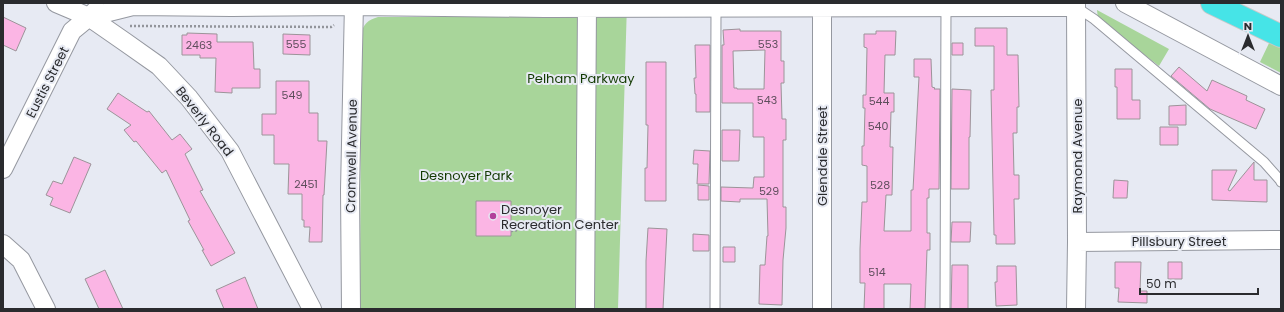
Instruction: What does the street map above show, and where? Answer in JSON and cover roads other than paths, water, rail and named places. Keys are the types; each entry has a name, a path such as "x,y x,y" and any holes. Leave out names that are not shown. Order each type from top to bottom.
{"highway":[{"path":"1212,3 1281,36"}],"street":[{"name":"Beverly Road","path":"56,3 89,17 159,66 189,98 230,151 312,309"},
{"name":"Eustis Street","path":"3,169 72,31 89,17 101,3"},
{"path":"1125,3 1281,86"},
{"path":"89,17 133,6 354,4 1076,5"},
{"name":"Cromwell Avenue","path":"351,309 350,190 354,4"},
{"path":"585,309 587,5"},
{"name":"Glendale Street","path":"822,5 822,309"},
{"name":"Raymond Avenue","path":"1076,5 1076,309"},
{"name":"Pillsbury Street","path":"1077,242 1281,240"},
{"path":"3,244 21,260 46,309"}],"lane":[{"path":"714,5 715,309"},
{"path":"945,309 946,5"},
{"path":"1076,5 1094,18 1264,162 1281,182"}],"place":[{"name":"Desnoyer Recreation Center","path":"493,216"}],"park label":[{"name":"Pelham Parkway","path":"581,78"},
{"name":"Desnoyer Park","path":"466,175"}]}
